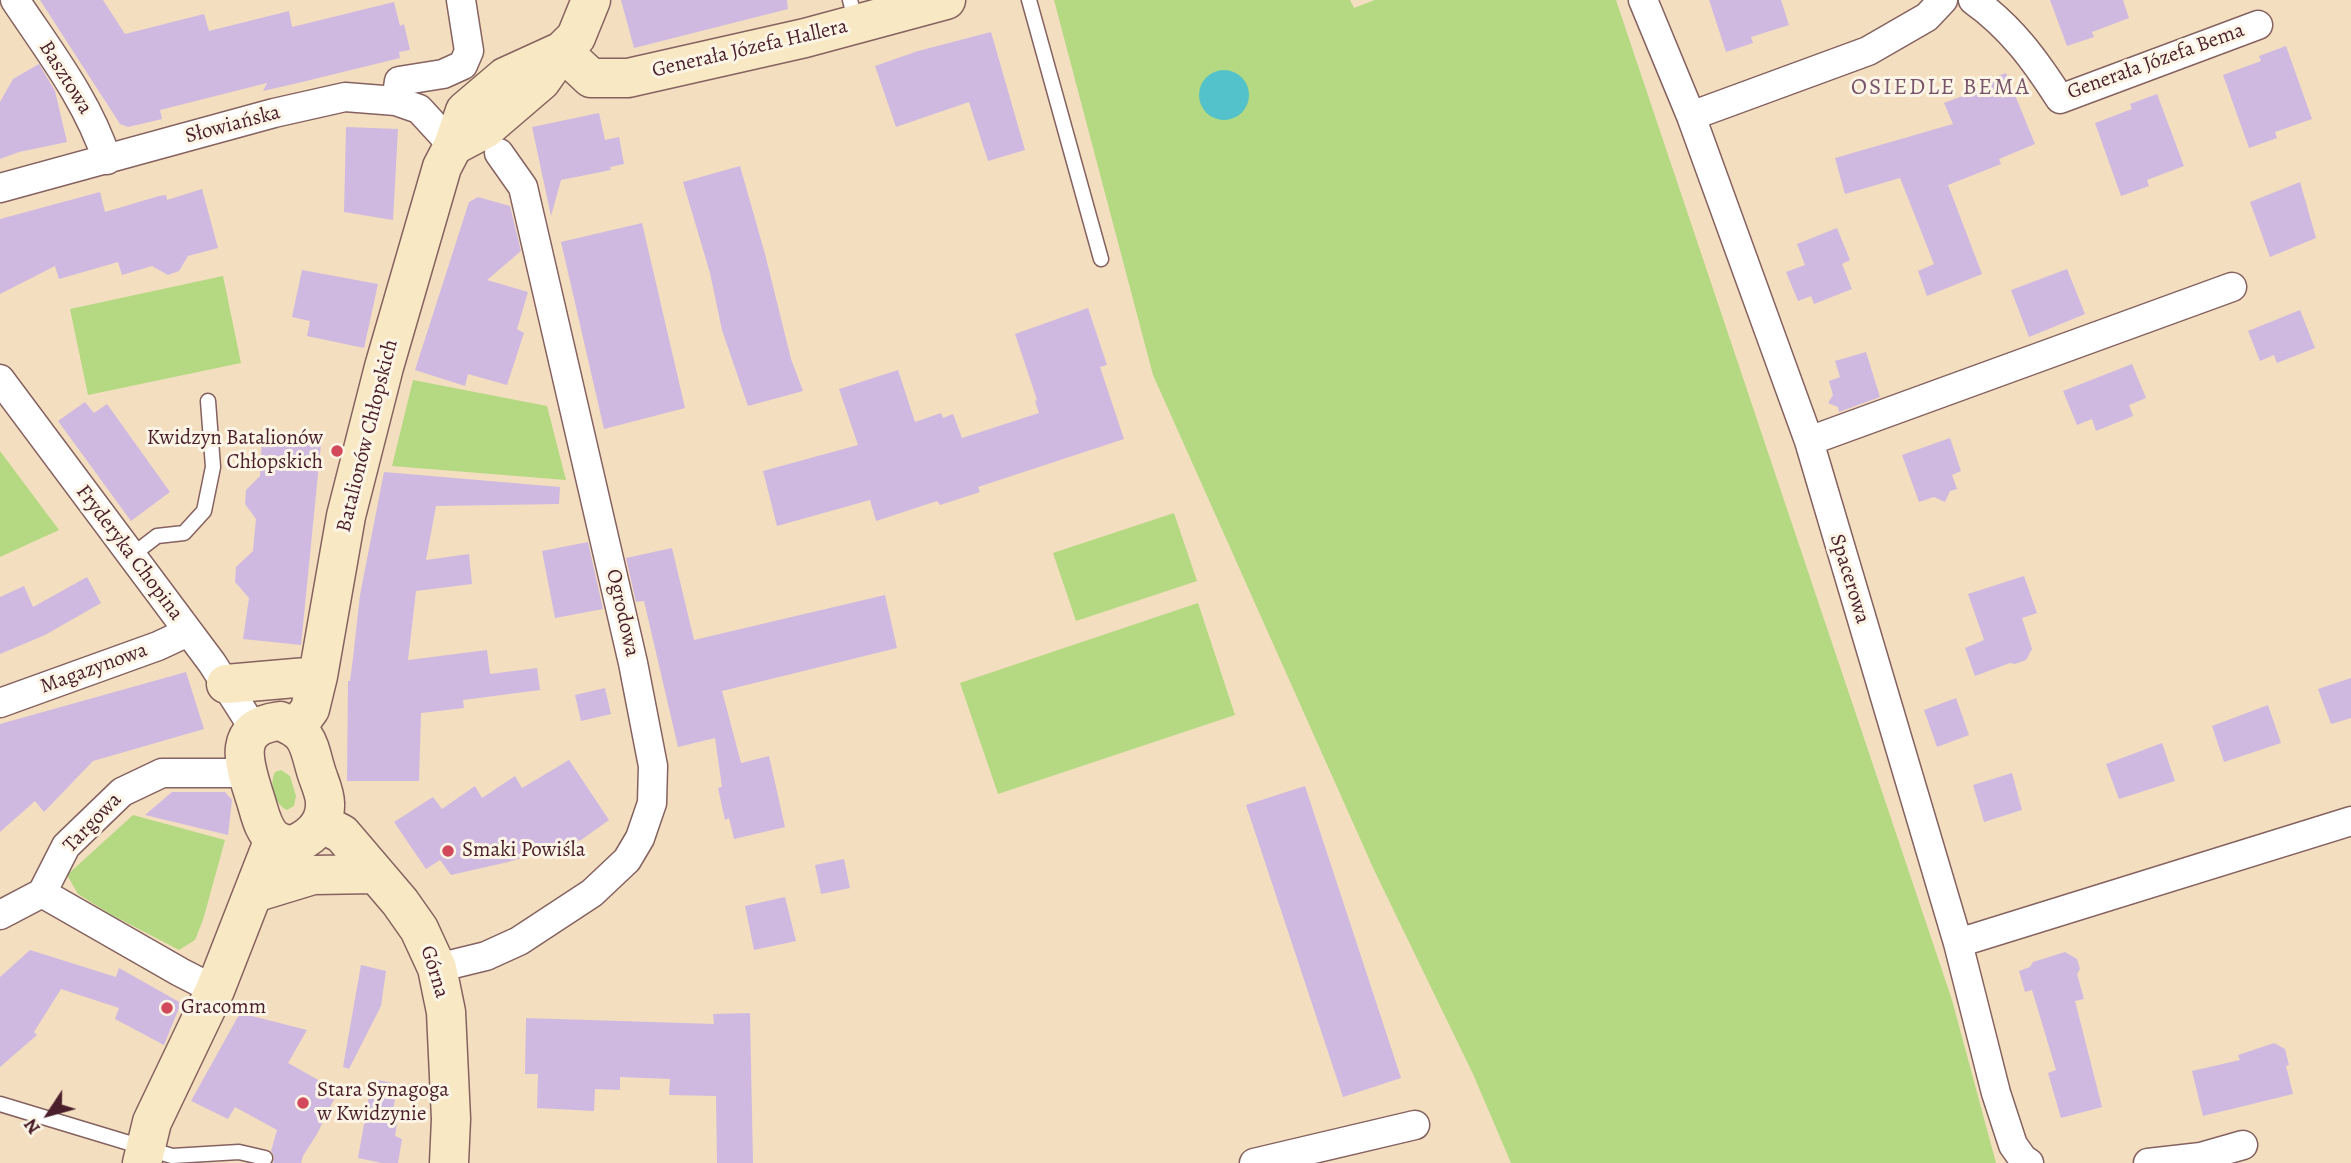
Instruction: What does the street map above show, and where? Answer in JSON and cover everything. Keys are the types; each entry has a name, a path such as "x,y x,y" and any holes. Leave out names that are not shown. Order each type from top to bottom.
{"street":[{"name":"Basztowa","path":"15,0 65,74 98,133 107,160"},
{"path":"396,101 399,81 443,74 463,65 469,51 461,0"},
{"path":"453,146 485,129 541,81 562,51 576,37 591,0"},
{"name":"Generała Józefa Hallera","path":"562,51 591,78 628,78 853,12 946,0"},
{"name":"Spacerowa","path":"1643,0 1691,116 1809,441 1958,943 1996,1093 2012,1145 2029,1163"},
{"path":"1691,116 1868,51 1927,17 1943,0"},
{"name":"Generała Józefa Bema","path":"1972,0 1998,17 2037,63 2060,99 2258,25"},
{"name":"Słowiańska","path":"0,188 345,97 396,101 419,108 453,146"},
{"name":"Batalionów Chłopskich","path":"297,727 310,709 318,676 346,516 384,367 442,167 453,146"},
{"name":"Ogrodowa","path":"437,968 486,956 519,941 592,893 627,860 640,838 652,803 653,766 633,663 523,187 499,153"},
{"path":"1809,441 2232,287"},
{"name":"Fryderyka Chopina","path":"0,379 226,684 254,729"},
{"name":"Magazynowa","path":"0,703 158,646 188,632"},
{"path":"226,684 318,676"},
{"path":"280,721 297,727 307,740 325,803 321,823 308,839 290,846 274,839 265,828 243,757 245,742 254,729 266,722 280,721"},
{"name":"Targowa","path":"42,893 66,846 122,792 162,773 247,773"},
{"path":"1958,943 2351,821"},
{"name":"Górna","path":"321,823 342,834 376,874 419,929 437,968 446,1012 451,1119 449,1163"},
{"path":"143,1155 152,1122 215,990 274,839"},
{"path":"254,893 313,876 376,874"},
{"path":"0,915 42,893 215,990"},
{"path":"1254,1163 1290,1159 1415,1125"},
{"path":"2148,1163 2201,1157 2243,1145"}],"lane":[{"path":"1029,0 1101,259"},
{"path":"131,556 157,536 184,533 204,511 213,467 208,401"},
{"path":"0,1104 143,1155 239,1152 265,1158"}],"green space":[{"path":"1054,0 1350,0 1354,8 1375,0 1616,0 1952,1000 1996,1163 1511,1163 1473,1074 1375,872 1153,375"},
{"path":"223,276 241,363 88,395 70,309"},
{"path":"413,380 547,406 566,480 392,466"},
{"path":"0,451 59,530 0,557"},
{"path":"1174,513 1197,581 1076,621 1053,553"},
{"path":"1198,603 1235,715 998,794 960,683"},
{"path":"281,770 290,776 296,796 294,806 287,810 276,799 273,788 275,772"},
{"path":"133,815 225,840 195,940 179,950 78,894 67,875"}],"water":[{"path":"1214,71 1234,71 1248,85 1248,105 1234,119 1214,119 1200,105 1200,85"}],"building":[{"path":"40,0 103,0 125,34 204,14 209,31 289,11 292,27 394,2 400,26 404,24 410,50 399,52 400,58 302,82 263,91 267,83 160,110 162,119 128,127 120,124"},
{"path":"621,0 787,0 788,9 634,48"},
{"path":"1709,0 1781,0 1789,25 1751,37 1753,43 1726,52"},
{"path":"2050,0 2123,0 2129,18 2092,32 2094,37 2067,46"},
{"path":"991,32 1025,150 988,161 969,102 896,127 875,66 918,51"},
{"path":"2286,46 2312,119 2275,132 2277,138 2249,148 2223,75 2261,61 2259,56"},
{"path":"39,64 55,91 67,142 19,152 0,159 0,102 13,79"},
{"path":"2006,73 2035,144 1999,159 2001,164 1948,185 1982,274 1927,296 1918,271 1934,264 1900,178 1845,194 1835,158 1953,124 1944,103 1981,89 1979,83"},
{"path":"2157,94 2184,166 2147,180 2149,186 2121,196 2095,123 2132,109 2130,104"},
{"path":"599,113 605,140 619,137 624,164 610,167 611,170 561,180 551,216 532,127"},
{"path":"346,127 398,129 393,220 344,212"},
{"path":"740,166 791,359 803,391 748,406 722,330 710,273 683,182"},
{"path":"2300,182 2316,238 2270,257 2250,202"},
{"path":"202,189 218,248 188,256 179,271 168,275 152,266 122,275 118,262 59,279 55,266 0,294 0,219 100,192 105,212 159,196 166,195 167,200"},
{"path":"478,197 510,206 521,251 487,280 528,292 517,329 524,333 507,385 468,374 465,386 415,370 469,202"},
{"path":"642,223 685,408 604,429 561,242"},
{"path":"1837,228 1850,260 1842,264 1852,289 1814,304 1811,296 1798,301 1786,272 1805,265 1797,244"},
{"path":"2067,269 2085,314 2029,337 2011,290"},
{"path":"302,270 378,284 364,348 307,336 310,321 292,317"},
{"path":"1088,308 1107,365 1100,367 1124,439 978,487 980,492 940,505 937,501 876,521 870,500 777,526 763,471 858,445 839,389 898,370 915,422 941,413 943,418 953,414 962,438 1039,413 1015,334"},
{"path":"2300,310 2315,348 2277,363 2274,355 2260,361 2248,331"},
{"path":"1866,352 1880,397 1839,412 1838,407 1828,403 1833,395 1829,381 1840,377 1835,361"},
{"path":"2132,364 2146,398 2129,405 2133,416 2096,431 2092,419 2077,425 2063,391"},
{"path":"85,402 94,413 107,404 170,492 131,521 58,421"},
{"path":"262,438 321,444 301,645 243,639 249,598 235,582 236,567 253,551 256,519 245,504 246,490 260,476"},
{"path":"1950,438 1961,471 1952,475 1957,489 1950,491 1945,502 1934,497 1919,502 1902,455"},
{"path":"384,472 560,487 559,504 436,506 426,560 469,554 472,584 416,591 408,660 487,650 490,674 537,668 540,690 463,700 464,708 421,713 419,781 347,781 348,681 360,595"},
{"path":"588,542 603,609 555,618 542,551"},
{"path":"672,548 694,640 885,595 897,648 722,691 741,763 769,756 785,827 734,839 729,818 725,820 718,788 722,787 715,738 678,747 644,601 636,602 626,558"},
{"path":"2024,576 2037,613 2022,618 2032,649 2026,660 1975,676 1965,648 1984,640 1968,594"},
{"path":"87,577 101,603 45,635 0,654 0,597 24,586 33,607"},
{"path":"186,672 204,729 93,761 44,812 35,801 0,832 0,724"},
{"path":"2351,678 2351,718 2331,724 2318,689"},
{"path":"605,688 611,714 581,721 575,695"},
{"path":"1956,698 1969,735 1937,747 1924,710"},
{"path":"2268,705 2281,743 2224,762 2212,726"},
{"path":"2162,743 2175,781 2119,799 2106,764"},
{"path":"569,760 609,820 581,840 508,862 451,875 440,860 426,869 394,822 433,797 442,809 475,786 482,798 515,776 522,788"},
{"path":"2012,773 2022,810 1984,822 1973,785"},
{"path":"1305,786 1401,1078 1343,1097 1246,805"},
{"path":"172,792 225,792 232,800 228,835 145,815"},
{"path":"844,859 850,888 821,894 815,865"},
{"path":"785,897 796,941 754,950 745,906"},
{"path":"30,950 116,977 119,968 181,1003 164,1045 115,1019 119,1008 61,989 34,1032 37,1035 0,1067 0,977"},
{"path":"2065,952 2077,959 2080,969 2077,974 2084,999 2075,1001 2102,1107 2061,1118 2048,1073 2056,1070 2032,990 2025,992 2019,971 2030,967 2033,962"},
{"path":"361,965 386,971 381,1006 349,1069 343,1067"},
{"path":"240,1013 307,1030 288,1063 338,1091 301,1163 273,1163 274,1156 271,1151 277,1130 235,1107 228,1119 191,1101"},
{"path":"750,1013 753,1163 717,1163 716,1096 669,1095 670,1079 620,1077 620,1090 595,1089 594,1111 537,1108 538,1074 525,1074 526,1018 714,1024 713,1014"},
{"path":"2274,1043 2285,1049 2293,1094 2203,1116 2192,1071 2240,1060 2238,1055"},
{"path":"372,1079 398,1084 393,1110 399,1112 395,1136 402,1139 398,1163 358,1158"}],"place":[{"name":"Kwidzyn Batalionów Chłopskich","path":"337,451"},
{"name":"Smaki Powiśla","path":"448,851"},
{"name":"Gracomm","path":"167,1008"},
{"name":"Stara Synagoga w Kwidzynie","path":"303,1103"}],"district":[{"name":"OSIEDLE BEMA","path":"1941,88"}]}
